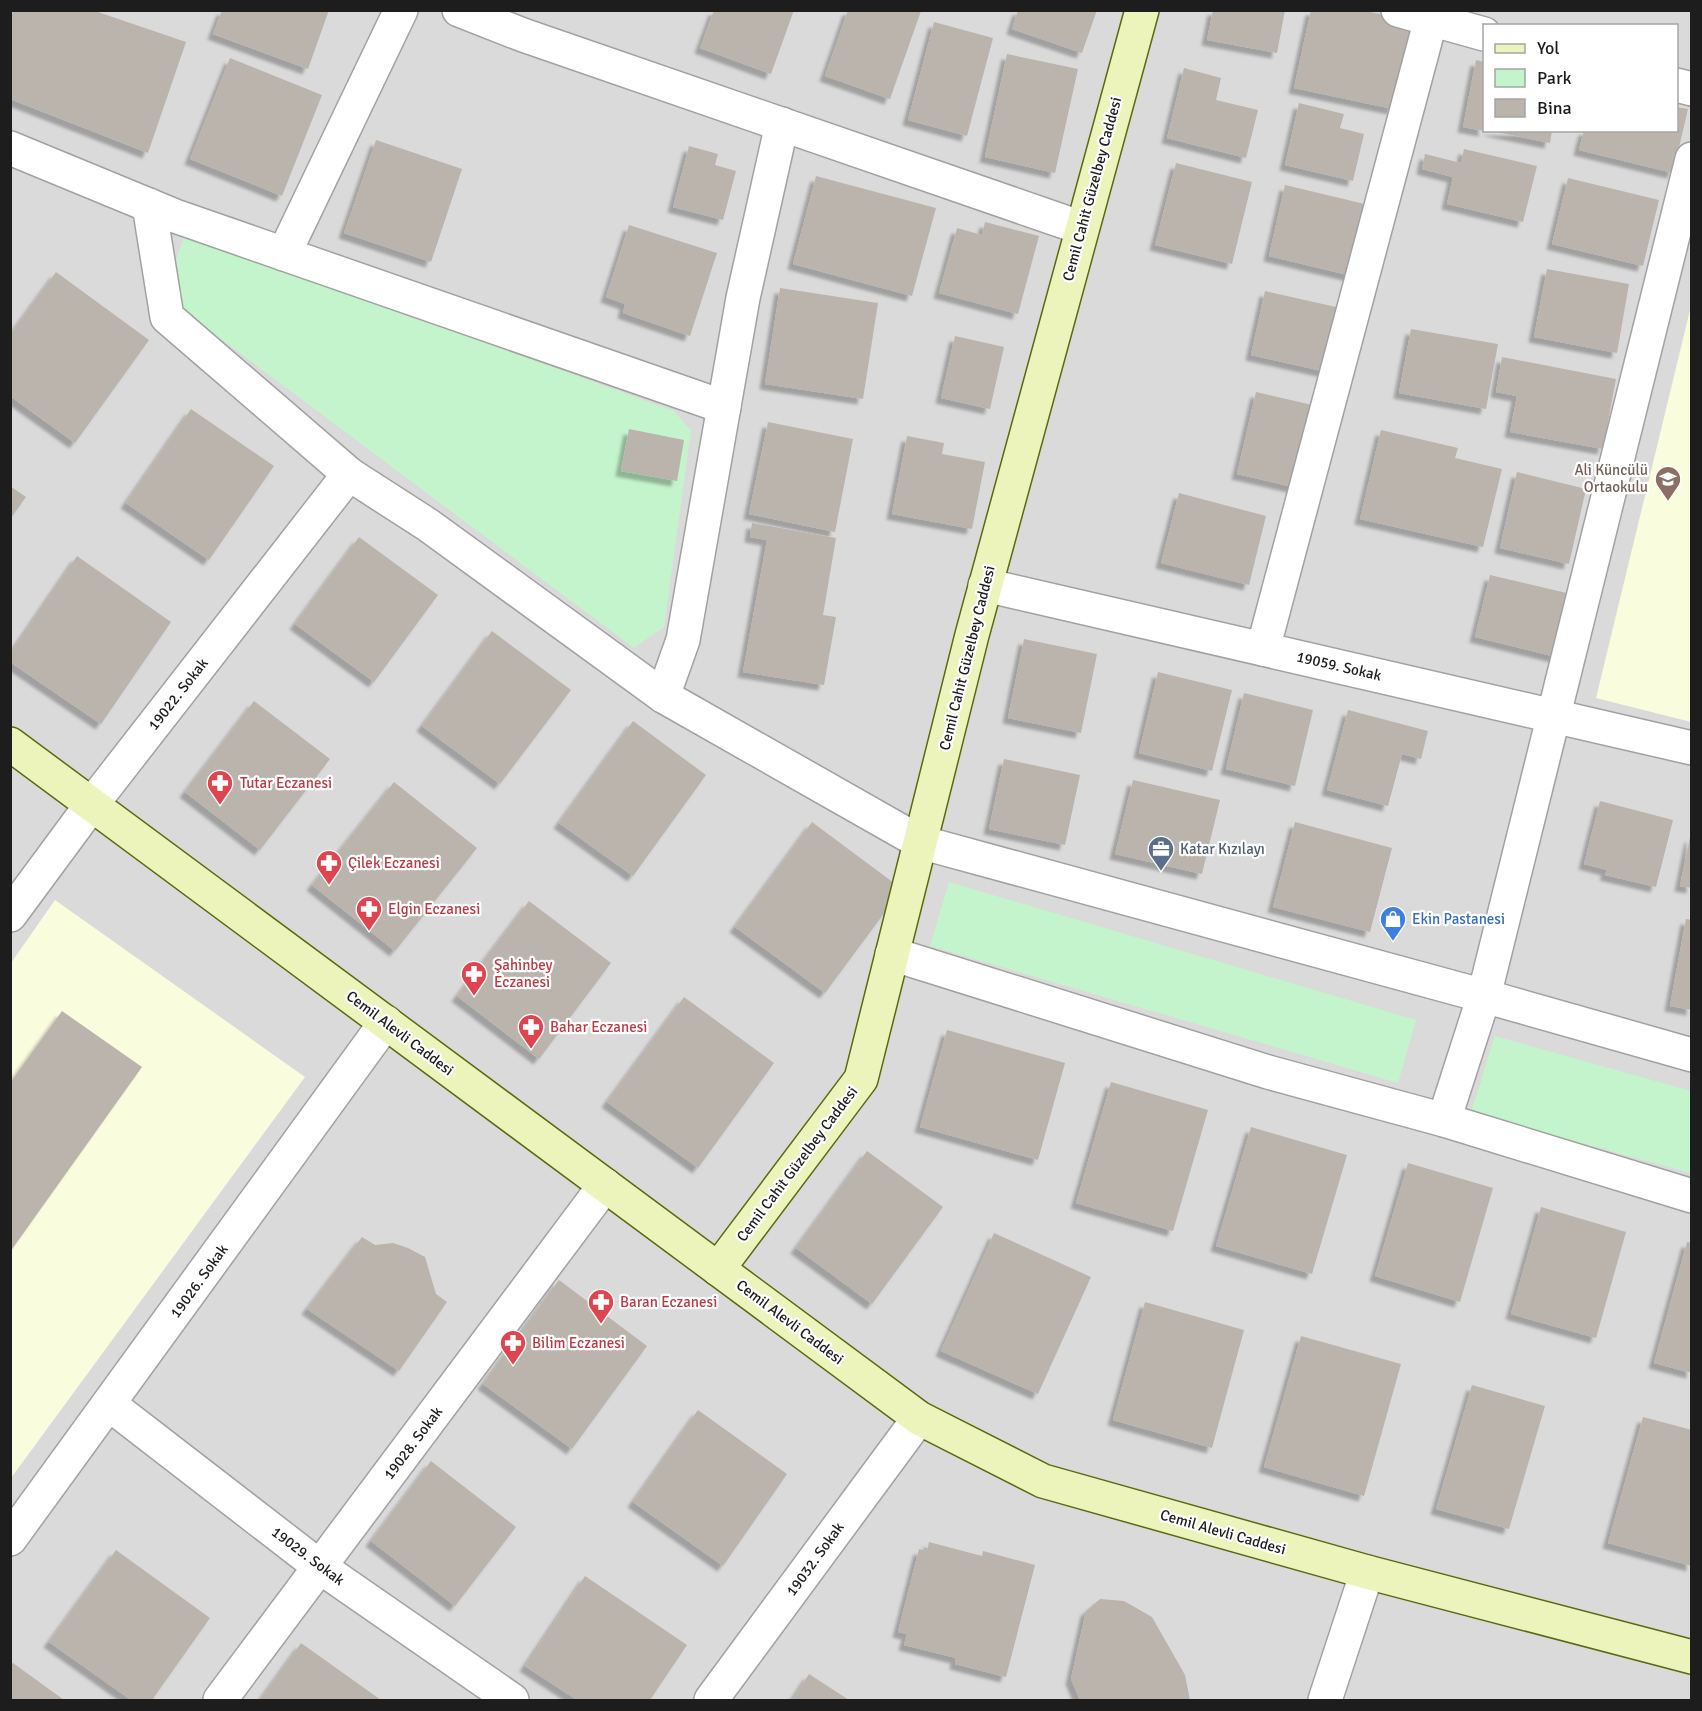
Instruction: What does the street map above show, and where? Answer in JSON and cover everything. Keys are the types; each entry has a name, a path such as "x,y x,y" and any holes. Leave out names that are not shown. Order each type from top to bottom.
{"street":[{"path":"284,254 401,10"},
{"path":"459,10 1082,228"},
{"name":"Cemil Cahit Güzelbey Caddesi","path":"718,1269 861,1079 985,585 1142,10"},
{"path":"1398,10 1483,33"},
{"path":"1263,649 1431,19"},
{"path":"663,696 683,640 743,298 782,124"},
{"path":"10,148 149,205 284,254 724,407"},
{"path":"1443,1120 1484,996 1692,159"},
{"path":"149,205 167,316 349,474 428,525 663,696 920,842 1692,1055"},
{"name":"19022. Sokak","path":"10,915 92,804 349,474"},
{"name":"19059. Sokak","path":"985,585 1692,748"},
{"name":"Cemil Alevli Caddesi","path":"10,744 919,1418 1043,1481 1367,1572 1692,1657"},
{"path":"892,954 1268,1072 1443,1120 1692,1196"},
{"name":"19026. Sokak","path":"10,1539 386,1022"},
{"name":"19028. Sokak","path":"220,1701 605,1185"},
{"name":"19029. Sokak","path":"109,1404 320,1567 512,1701"},
{"name":"19032. Sokak","path":"711,1701 919,1418"},
{"path":"1325,1701 1367,1572"}],"shaded area":[{"path":"11,11 1691,11 1691,1700 11,1700"},
{"name":"Ali Küncülü Ortaokulu","path":"1691,306 1691,722 1596,698"},
{"path":"55,900 305,1077 11,1478 11,963"}],"green space":[{"path":"185,235 674,411 691,431 664,627 634,648 177,306 175,263"},
{"path":"949,882 1416,1020 1398,1083 930,946"},
{"path":"1495,1036 1691,1091 1691,1173 1471,1113"}],"building":[{"path":"14,10 92,10 186,42 148,153 10,99 10,18"},
{"path":"222,10 329,10 308,69 213,34"},
{"path":"714,10 794,10 771,74 700,48"},
{"path":"848,10 921,11 890,99 825,76"},
{"path":"1018,10 1097,10 1082,53 1012,29"},
{"path":"1213,10 1285,10 1277,53 1207,40"},
{"path":"1311,10 1361,10 1412,21 1393,109 1294,88"},
{"path":"934,22 993,38 967,136 908,120"},
{"path":"1007,54 1078,69 1055,173 985,157"},
{"path":"230,58 322,95 282,196 190,159"},
{"path":"1476,60 1483,62 1483,131 1463,127"},
{"path":"1184,68 1221,78 1216,100 1258,110 1246,158 1167,138"},
{"path":"1299,103 1344,114 1340,128 1364,134 1353,181 1285,165"},
{"path":"1678,107 1688,109 1673,173 1579,150 1584,132 1678,132"},
{"path":"1497,132 1552,132 1550,143"},
{"path":"376,140 462,169 431,262 344,233"},
{"path":"689,146 718,154 715,165 736,171 723,220 673,207"},
{"path":"1464,149 1537,166 1523,222 1447,204 1453,177 1422,169 1425,154 1461,163"},
{"path":"1176,163 1252,182 1232,264 1155,245"},
{"path":"816,176 936,208 912,296 793,264"},
{"path":"1568,178 1659,200 1643,266 1552,244"},
{"path":"1285,185 1369,205 1352,276 1269,256"},
{"path":"985,222 1039,236 1018,314 939,293 957,228 982,235"},
{"path":"629,225 717,253 690,336 623,313 625,304 606,297"},
{"path":"1547,269 1629,284 1617,353 1534,337"},
{"path":"56,272 149,340 75,443 10,396 10,335"},
{"path":"780,288 878,303 863,399 765,384"},
{"path":"1265,291 1345,309 1331,373 1251,355"},
{"path":"1411,329 1498,344 1486,409 1399,393"},
{"path":"955,336 1004,347 990,409 941,398"},
{"path":"1502,357 1616,379 1603,449 1510,432 1517,396 1496,392"},
{"path":"1256,392 1321,407 1302,489 1237,474"},
{"path":"191,409 274,466 209,560 126,503"},
{"path":"768,422 853,439 835,532 749,514"},
{"path":"629,429 684,440 677,481 621,471"},
{"path":"1381,430 1458,448 1455,458 1502,469 1483,547 1360,519"},
{"path":"907,436 944,443 942,454 985,462 972,529 892,514"},
{"path":"1517,472 1586,489 1569,564 1500,548"},
{"path":"10,486 26,497 10,519"},
{"path":"1179,493 1266,516 1249,585 1161,563"},
{"path":"752,523 836,538 823,615 836,617 824,685 743,672 767,540 750,537"},
{"path":"359,537 438,595 374,682 295,624"},
{"path":"77,556 171,622 101,724 10,662 10,654"},
{"path":"1490,575 1571,594 1556,657 1475,637"},
{"path":"492,631 571,690 500,784 422,726"},
{"path":"1024,639 1097,654 1081,733 1008,718"},
{"path":"1158,672 1232,690 1212,771 1139,753"},
{"path":"1244,693 1313,710 1295,786 1226,769"},
{"path":"254,701 330,759 260,850 185,792"},
{"path":"1348,710 1428,731 1421,759 1402,754 1388,806 1327,790"},
{"path":"633,721 706,775 633,876 559,823"},
{"path":"1004,759 1080,775 1065,845 989,829"},
{"path":"1133,780 1220,800 1202,874 1115,854"},
{"path":"394,782 477,848 395,951 312,885"},
{"path":"1600,801 1673,820 1656,887 1605,875 1607,870 1584,864"},
{"path":"812,822 902,889 825,993 735,927"},
{"path":"1295,822 1392,848 1370,932 1273,907"},
{"path":"1690,837 1692,838 1692,888 1680,886"},
{"path":"529,901 611,963 539,1059 457,996"},
{"path":"1686,919 1692,920 1692,1010 1670,1006"},
{"path":"684,997 774,1063 698,1168 607,1102"},
{"path":"62,1011 142,1067 10,1252 10,1083"},
{"path":"947,1030 1065,1063 1038,1160 920,1127"},
{"path":"1111,1082 1208,1110 1173,1231 1076,1203"},
{"path":"1251,1127 1347,1155 1312,1274 1216,1246"},
{"path":"867,1151 943,1207 872,1304 796,1248"},
{"path":"1408,1163 1493,1188 1460,1302 1375,1276"},
{"path":"1541,1207 1626,1232 1596,1338 1511,1314"},
{"path":"994,1233 1091,1277 1038,1394 941,1351"},
{"path":"362,1237 375,1245 393,1243 425,1257 436,1294 447,1302 399,1371 307,1309"},
{"path":"1687,1242 1692,1243 1692,1373 1654,1363"},
{"path":"559,1280 647,1346 572,1449 483,1384"},
{"path":"1145,1302 1244,1330 1212,1448 1113,1420"},
{"path":"1301,1336 1401,1364 1364,1496 1264,1467"},
{"path":"1472,1385 1545,1406 1509,1529 1436,1509"},
{"path":"698,1410 787,1474 723,1566 633,1502"},
{"path":"1643,1417 1692,1430 1692,1566 1608,1543"},
{"path":"431,1461 516,1527 455,1606 371,1541"},
{"path":"929,1542 982,1556 983,1551 1035,1565 1006,1677 955,1664 956,1658 904,1645 907,1634 898,1632 919,1549 927,1551"},
{"path":"116,1550 210,1618 152,1700 131,1700 49,1642"},
{"path":"585,1576 687,1645 650,1700 577,1700 525,1666"},
{"path":"1100,1599 1124,1601 1152,1617 1185,1675 1190,1700 1080,1700 1071,1679 1086,1611"},
{"path":"301,1643 381,1700 260,1700"},
{"path":"13,1663 64,1700 10,1700 10,1665"},
{"path":"809,1674 849,1700 792,1700"}],"place":[{"name":"Ali Küncülü Ortaokulu","path":"1668,502"},
{"name":"Tutar Eczanesi","path":"220,806"},
{"name":"Katar Kızılayı","path":"1161,872"},
{"name":"Çilek Eczanesi","path":"329,886"},
{"name":"Elgin Eczanesi","path":"369,932"},
{"name":"Ekin Pastanesi","path":"1393,942"},
{"name":"Şahinbey Eczanesi","path":"474,997"},
{"name":"Bahar Eczanesi","path":"531,1050"},
{"name":"Baran Eczanesi","path":"601,1325"},
{"name":"Bilim Eczanesi","path":"513,1366"}]}
